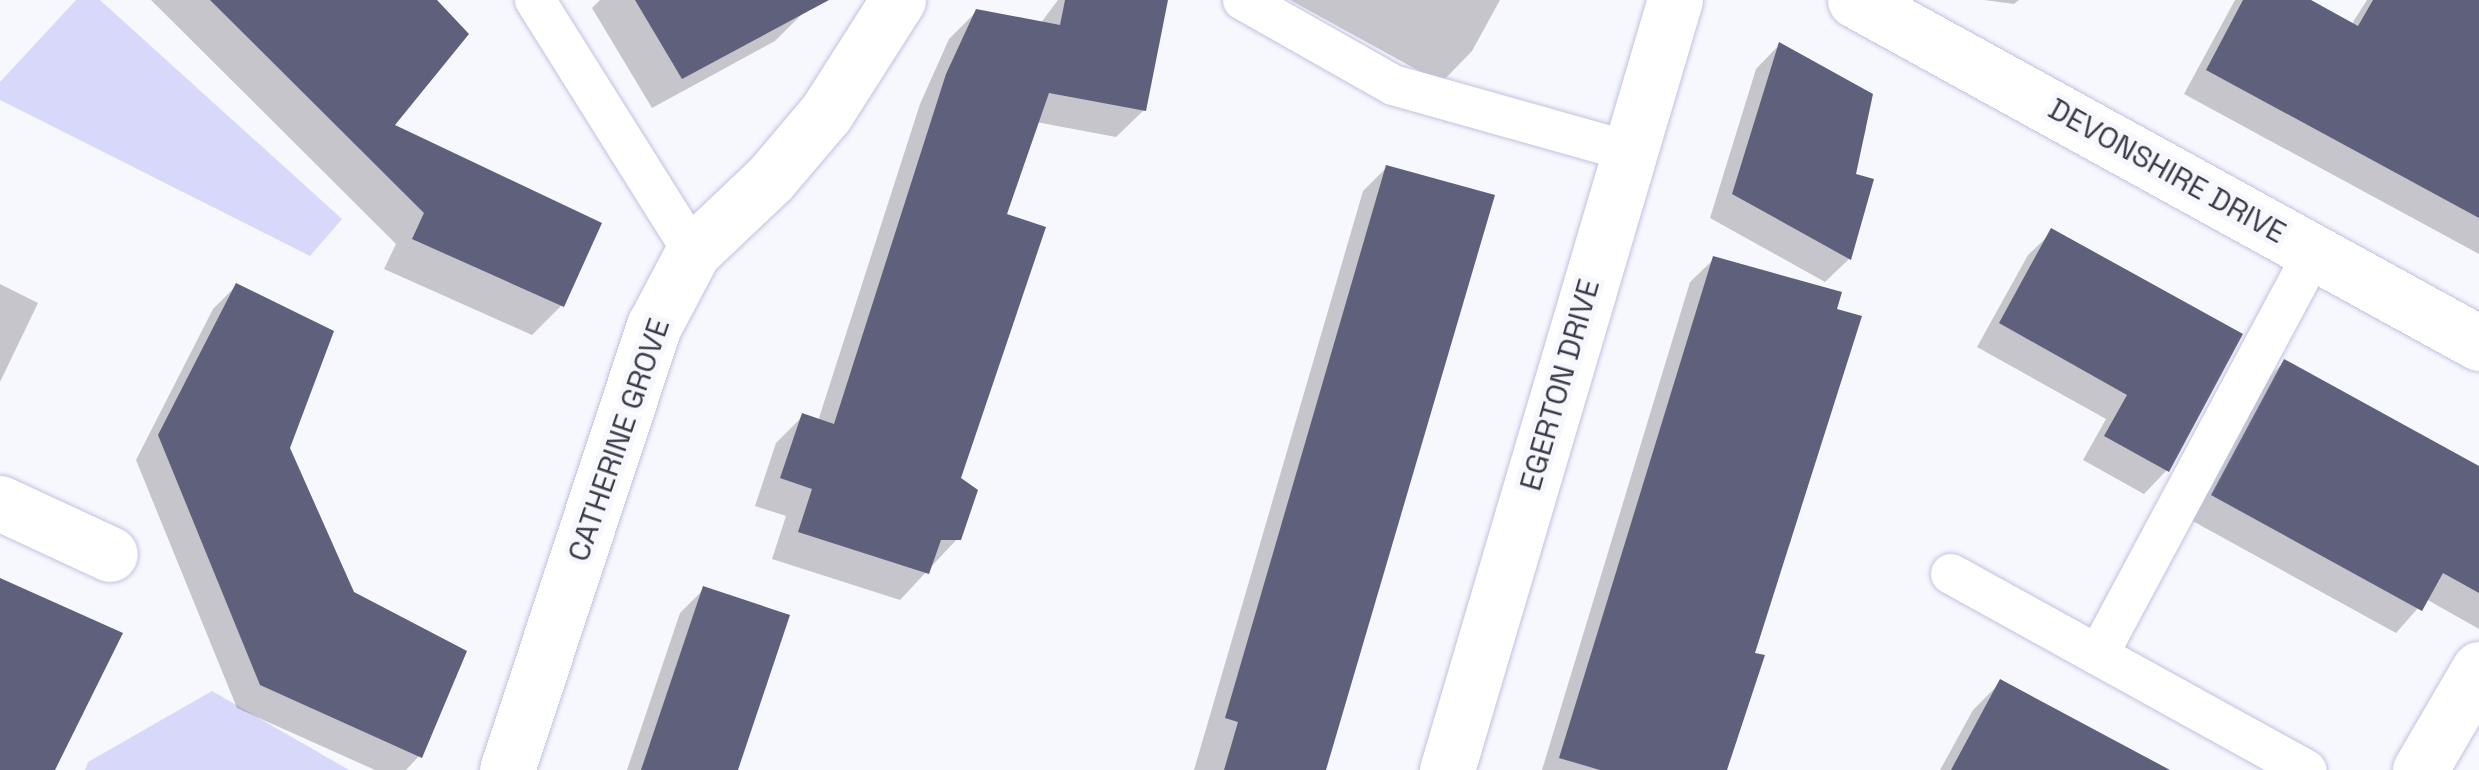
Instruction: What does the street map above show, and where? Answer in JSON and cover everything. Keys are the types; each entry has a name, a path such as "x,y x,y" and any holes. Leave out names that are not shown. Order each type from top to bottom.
{"street":[{"name":"CATHERINE GROVE","path":"507,770 654,326 693,252 770,179 826,113 898,0"},
{"name":"EGERTON DRIVE","path":"1447,770 1676,0"},
{"name":"DEVONSHIRE DRIVE","path":"1855,0 2479,343"},
{"path":"0,503 110,554"},
{"path":"2420,770 2479,669"}],"lane":[{"path":"535,0 693,252"},
{"path":"1243,0 1393,85 1628,151"},
{"path":"2098,655 2314,252"},
{"path":"1950,574 2306,770"}],"shaded area":[{"path":"76,0 100,0 342,219 310,256 0,100 0,82"},
{"path":"212,691 349,770 85,770 88,762"}],"building":[{"path":"210,0 437,0 469,34 395,125 602,223 564,307 412,239 424,213"},
{"path":"635,0 829,0 682,79"},
{"path":"1065,0 1168,0 1146,111 1049,93 1007,214 1046,227 961,478 978,490 961,540 941,540 929,574 798,532 812,489 780,478 802,413 834,424 946,74 976,9 1060,25"},
{"path":"2243,0 2311,0 2358,26 2373,0 2479,0 2479,218 2206,70"},
{"path":"1779,42 1873,94 1856,174 1874,179 1851,260 1732,194"},
{"path":"1386,165 1495,195 1326,770 1224,770 1238,722 1225,718"},
{"path":"2051,228 2243,334 2169,472 2104,436 2127,395 1999,323"},
{"path":"1713,256 1842,292 1837,309 1862,316 1755,653 1765,655 1727,770 1600,770 1559,758"},
{"path":"236,283 334,331 290,448 354,592 467,651 422,758 260,685 158,435"},
{"path":"2284,359 2479,466 2479,593 2443,573 2422,611 2211,495"},
{"path":"0,578 123,633 55,770 0,770"},
{"path":"703,586 790,615 738,770 641,770"},
{"path":"2000,679 2170,770 1951,770"}]}
